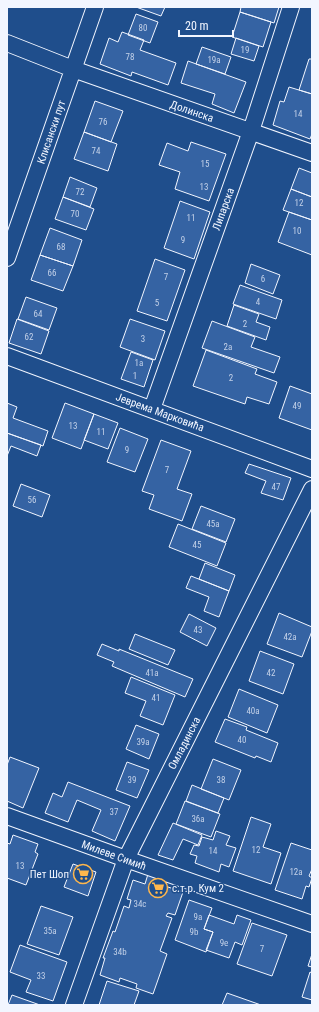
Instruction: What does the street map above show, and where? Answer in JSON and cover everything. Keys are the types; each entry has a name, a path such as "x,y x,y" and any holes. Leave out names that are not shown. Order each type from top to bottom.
{"street":[{"name":"Клисански пут","path":"7,258 95,7"},
{"name":"Липарска","path":"152,409 251,131 292,7"},
{"name":"Долинска","path":"7,43 73,69 312,152"},
{"name":"Јеврема Марковића","path":"7,356 312,469"},
{"name":"Омладинска","path":"74,1005 126,859 312,489"},
{"name":"Милеве Симић","path":"7,816 312,924"}],"building":[{"path":"136,7 165,7 161,16"},
{"path":"241,7 279,7 274,23 240,12"},
{"path":"240,12 271,22 263,47 232,37"},
{"path":"136,14 158,22 150,43 128,35"},
{"path":"122,32 144,40 140,50 176,63 168,85 132,72 131,76 100,64 109,38 118,42"},
{"path":"236,38 259,46 254,61 231,54"},
{"path":"202,47 231,57 225,74 196,64"},
{"path":"309,59 312,59 312,94 299,90"},
{"path":"188,61 246,82 234,113 212,104 215,94 181,83"},
{"path":"289,87 312,94 312,134 310,139 273,125 280,101 284,102"},
{"path":"95,101 123,111 111,142 84,132"},
{"path":"84,132 117,144 108,171 74,159"},
{"path":"191,142 226,154 209,201 175,189 180,172 159,165 167,143 188,151"},
{"path":"299,168 312,173 312,197 291,189"},
{"path":"70,177 97,188 90,207 63,197"},
{"path":"291,189 312,197 312,220 283,210"},
{"path":"63,197 94,209 86,230 55,219"},
{"path":"180,201 210,212 194,259 164,248"},
{"path":"289,212 312,220 312,255 278,242"},
{"path":"50,228 82,240 73,266 40,255"},
{"path":"40,255 73,266 63,291 31,280"},
{"path":"155,259 185,270 167,321 137,311"},
{"path":"251,264 280,275 273,294 245,283"},
{"path":"240,285 282,300 276,319 233,304"},
{"path":"26,297 57,308 49,330 18,319"},
{"path":"234,305 259,314 256,322 270,327 266,340 227,326"},
{"path":"17,319 49,331 41,354 9,343"},
{"path":"130,319 165,331 155,360 120,347"},
{"path":"212,321 255,337 251,347 280,357 274,373 202,348"},
{"path":"206,350 257,369 255,374 277,382 269,404 247,397 245,404 193,386"},
{"path":"131,352 153,360 144,387 121,379"},
{"path":"290,386 312,394 312,430 279,418"},
{"path":"7,403 17,407 13,418 48,431 43,446 7,433"},
{"path":"65,403 94,414 81,449 52,438"},
{"path":"94,414 118,423 108,449 84,440"},
{"path":"120,428 148,439 135,472 107,462"},
{"path":"7,433 41,445 37,456 11,446 7,456"},
{"path":"161,440 191,451 177,489 192,494 182,521 149,509 154,495 142,491"},
{"path":"249,464 291,478 283,500 261,493 266,481 245,473"},
{"path":"21,484 50,495 42,517 13,506"},
{"path":"201,506 235,519 226,542 192,529"},
{"path":"178,524 226,543 217,566 169,547"},
{"path":"205,563 235,575 229,591 199,579"},
{"path":"191,576 229,591 219,617 204,611 209,597 186,588"},
{"path":"279,613 312,627 312,631 302,657 267,644"},
{"path":"189,614 216,628 207,646 180,632"},
{"path":"135,634 175,650 168,665 129,649"},
{"path":"102,644 119,651 119,649 193,679 185,697 112,666 114,662 97,655"},
{"path":"260,651 294,664 283,694 249,681"},
{"path":"131,677 175,695 163,725 140,716 146,701 125,693"},
{"path":"239,689 278,705 267,733 228,717"},
{"path":"225,719 247,727 246,730 278,743 271,762 256,756 255,758 215,742"},
{"path":"136,725 159,734 149,759 126,749"},
{"path":"10,757 39,768 23,808 7,801 7,765"},
{"path":"213,759 241,770 229,800 201,789"},
{"path":"127,762 149,770 137,798 116,790"},
{"path":"68,782 130,806 115,841 92,831 101,810 77,800 68,822 45,813 53,793 62,797"},
{"path":"192,785 224,798 218,813 186,801"},
{"path":"185,801 220,814 211,837 176,824"},
{"path":"251,817 271,824 263,847 281,853 271,884 233,871"},
{"path":"173,823 202,835 198,845 183,839 173,860 158,855"},
{"path":"216,831 230,836 226,845 236,848 229,867 221,864 219,872 195,863 197,856 190,854 194,845 199,846 202,837 213,840"},
{"path":"13,835 38,844 35,852 38,854 26,885 7,878 7,843 10,844"},
{"path":"291,843 312,850 312,869 309,876 312,878 309,887 306,886 302,899 275,890"},
{"path":"73,864 96,872 88,896 64,887"},
{"path":"148,874 167,881 165,886 183,892 175,915 168,913 166,916 172,918 160,951 167,954 153,994 136,988 137,984 120,978 119,982 100,975 105,958 103,958 113,931 115,932 124,906 129,908 131,900 127,899 133,880 145,884"},
{"path":"189,900 212,908 204,929 213,932 206,952 175,940"},
{"path":"41,906 73,917 59,955 27,944"},
{"path":"209,915 234,924 237,915 251,920 242,945 235,942 229,958 206,950 213,932 204,929"},
{"path":"252,923 287,935 272,976 237,964"},
{"path":"20,945 67,962 53,1001 26,992 31,980 10,972"},
{"path":"312,954 312,967 308,966"},
{"path":"310,972 312,973 312,1000 302,997"},
{"path":"107,981 139,991 134,1005 99,1005"},
{"path":"227,993 261,1005 222,1005"},
{"path":"12,995 40,1005 8,1005"}],"place":[{"name":"Пет Шоп","path":"83,874"},
{"name":"с.т.р. Кум 2","path":"158,888"}]}
